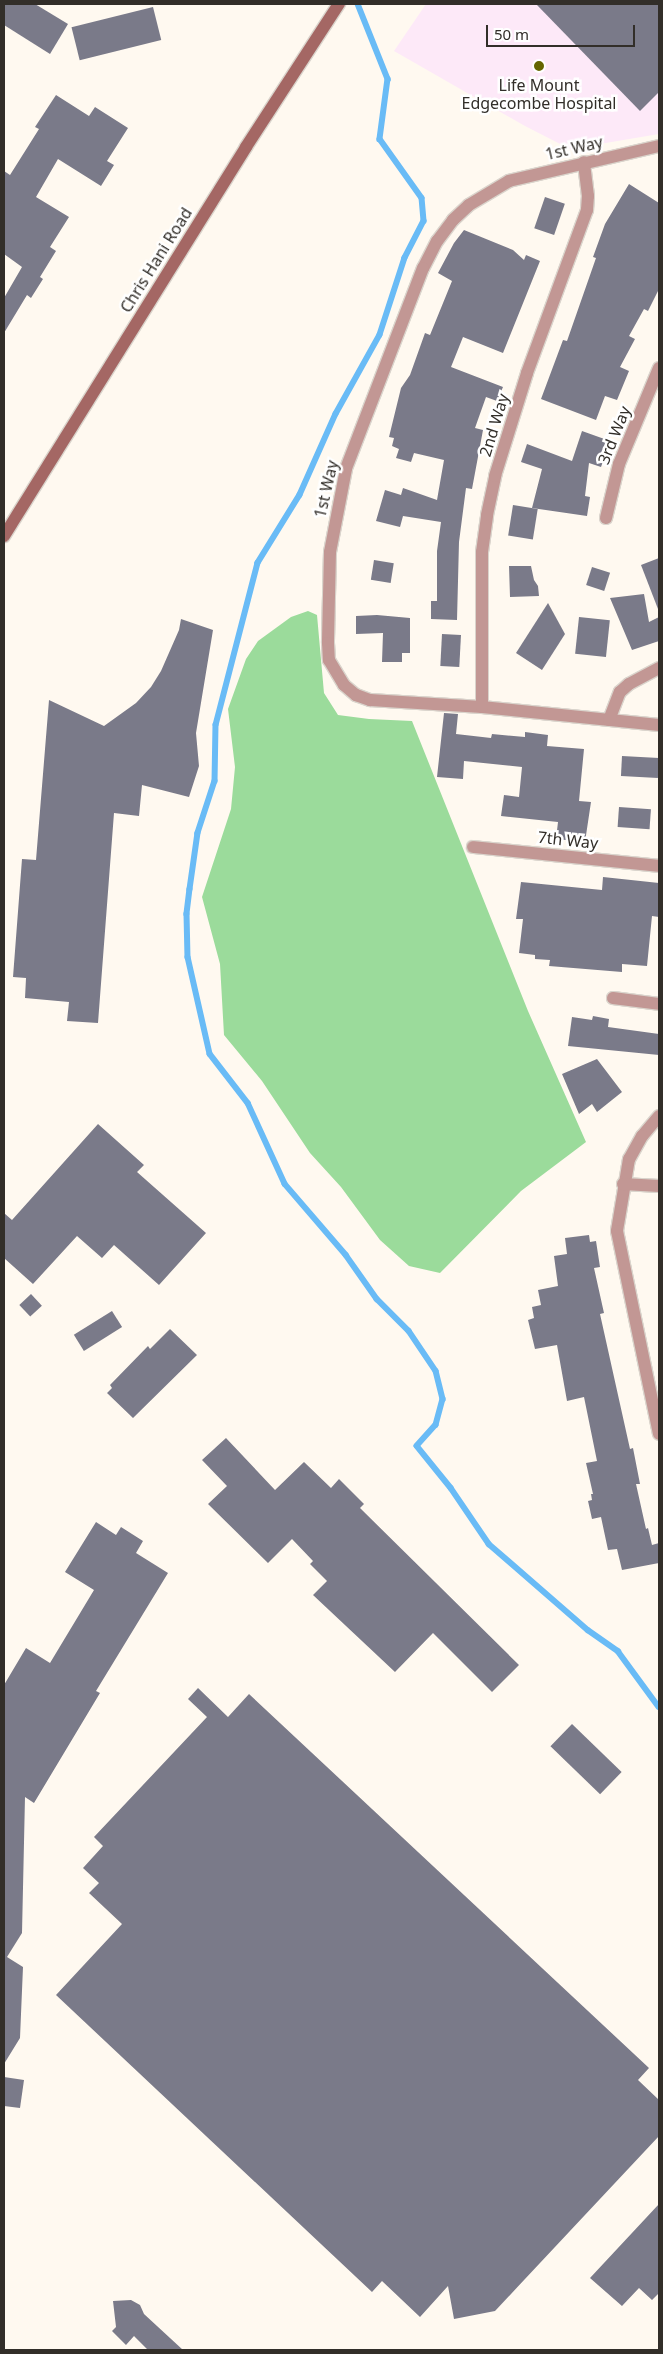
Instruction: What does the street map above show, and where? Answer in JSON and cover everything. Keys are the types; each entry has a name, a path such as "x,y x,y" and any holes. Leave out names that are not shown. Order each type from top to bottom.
{"main road":[{"name":"Chris Hani Road","path":"4,536 246,147 339,4"}],"street":[{"name":"1st Way","path":"659,146 509,181 488,192 452,220 437,242 423,268 360,428 346,469 330,552 328,643 329,660 344,685 356,695 370,700 482,707 659,725"},
{"name":"2nd Way","path":"482,707 482,552 486,515 510,424 586,210 588,196 584,162"},
{"name":"3rd Way","path":"606,518 619,464 659,368"},
{"path":"609,720 620,692 628,684 659,668"},
{"name":"7th Way","path":"473,847 659,866"},
{"path":"613,998 659,1004"},
{"path":"659,1116 642,1136 629,1159 616,1231 659,1434"},
{"path":"624,1184 659,1186"}],"shaded area":[{"name":"Life Mount Edgecombe Hospital","path":"426,4 659,4 659,134 570,149 525,126 394,51"}],"green space":[{"path":"308,611 317,615 324,693 338,715 412,721 528,1011 586,1142 521,1191 440,1273 409,1266 380,1240 341,1187 310,1153 262,1081 224,1035 220,964 202,897 231,809 235,767 228,709 246,659 258,641 291,617"}],"building":[{"path":"4,4 35,4 68,24 50,54 4,25"},
{"path":"536,4 659,4 659,92 640,111"},
{"path":"153,7 161,40 80,60 71,27"},
{"path":"56,95 89,116 95,107 128,128 107,161 114,165 101,186 58,159 36,197 69,217 50,247 56,251 40,277 43,279 31,298 27,295 4,333 4,298 22,267 4,254 4,171 10,175 39,129 35,127"},
{"path":"629,184 659,203 659,289 648,311 644,309 629,336 635,339 620,367 629,371 617,400 605,396 596,420 541,399 563,340 567,341 596,258 593,257 605,224"},
{"path":"545,197 565,204 554,235 534,228"},
{"path":"464,230 513,250 524,260 526,255 540,261 503,353 463,337 451,367 503,387 497,401 486,397 475,428 483,430 472,489 466,488 459,542 457,620 431,619 431,601 437,601 437,551 441,522 403,516 400,527 376,521 385,490 401,495 403,488 437,500 444,460 414,453 411,462 396,458 399,449 392,446 394,438 389,437 401,388 410,375 425,333 430,335 452,281 438,273 454,243"},
{"path":"582,431 610,441 601,467 589,463 585,496 590,497 587,516 532,508 542,469 521,462 527,444 572,461"},
{"path":"513,505 538,509 533,540 508,536"},
{"path":"659,558 659,609 658,609 641,565"},
{"path":"374,560 394,563 391,583 371,580"},
{"path":"509,566 531,566 534,580 538,586 539,596 510,597"},
{"path":"592,567 610,573 604,591 586,585"},
{"path":"644,594 649,622 659,617 659,641 632,650 610,598"},
{"path":"548,603 565,634 542,670 516,653"},
{"path":"377,615 410,618 410,653 402,653 402,662 382,662 383,633 356,634 356,616"},
{"path":"579,617 610,620 606,657 575,654"},
{"path":"181,619 213,630 196,733 199,766 189,797 142,785 139,816 114,813 98,1023 67,1021 69,1002 25,998 26,978 13,977 22,859 36,860 49,700 104,726 136,703 151,687 161,671 179,630"},
{"path":"442,634 461,635 459,667 440,666"},
{"path":"444,713 458,714 456,734 491,738 492,734 525,737 525,732 548,735 547,746 584,749 579,801 591,802 585,842 556,839 558,822 501,816 504,795 519,797 522,767 464,761 463,779 437,777"},
{"path":"622,756 659,758 658,778 621,776"},
{"path":"619,807 651,809 650,829 618,827"},
{"path":"603,877 659,883 659,917 652,916 647,966 622,964 622,972 549,966 550,960 535,959 535,955 519,953 523,919 516,919 521,882 602,890"},
{"path":"593,1016 609,1019 608,1027 659,1034 659,1055 568,1046 572,1017 592,1020"},
{"path":"597,1059 622,1092 597,1112 592,1104 579,1114 562,1074"},
{"path":"98,1124 144,1165 137,1172 206,1233 159,1285 114,1245 102,1258 77,1236 33,1284 4,1258 4,1213 12,1220"},
{"path":"589,1235 590,1242 596,1241 600,1267 594,1268 604,1313 600,1314 630,1449 633,1448 640,1484 636,1484 646,1529 648,1528 652,1545 659,1543 659,1563 622,1570 617,1549 608,1550 601,1517 592,1519 588,1501 592,1500 591,1494 593,1494 586,1463 597,1461 584,1397 567,1401 557,1345 535,1349 528,1320 534,1318 532,1307 541,1305 538,1290 558,1286 554,1256 567,1254 565,1238"},
{"path":"31,1294 42,1306 30,1317 19,1305"},
{"path":"112,1311 122,1327 84,1351 74,1335"},
{"path":"170,1329 197,1355 133,1418 107,1393 112,1388 110,1385 148,1346 150,1349"},
{"path":"226,1438 275,1490 304,1462 331,1488 339,1479 364,1504 360,1508 519,1665 492,1692 433,1633 395,1672 313,1595 327,1581 310,1564 313,1561 292,1539 268,1563 208,1504 227,1486 202,1460"},
{"path":"96,1522 116,1535 121,1527 143,1541 136,1553 168,1573 96,1691 100,1693 34,1803 25,1797 22,1933 7,1957 23,1967 20,2038 4,2064 4,1685 26,1648 50,1663 94,1590 65,1572"},
{"path":"198,1688 228,1717 249,1694 649,2068 638,2080 659,2100 659,2136 495,2311 454,2319 448,2286 420,2317 382,2281 372,2292 56,1995 122,1924 89,1893 99,1883 83,1868 103,1846 94,1837 207,1717 188,1699"},
{"path":"572,1724 622,1772 600,1794 550,1746"},
{"path":"4,2077 24,2080 20,2108 4,2106"},
{"path":"659,2204 659,2293 652,2300 639,2288 622,2306 590,2278"},
{"path":"131,2300 140,2305 144,2314 183,2350 148,2350 134,2336 126,2345 112,2331 116,2327 113,2301"}],"waterway":[{"path":"358,4 388,79 380,139 422,198 424,221 405,258 380,335 336,414 300,495 258,563 216,725 215,781 198,833 190,889 187,914 188,957 210,1054 248,1103 285,1184 346,1255 377,1299 409,1331 436,1371 443,1399 436,1425 417,1446 451,1488 489,1544 588,1630 618,1651 659,1707"}],"place":[{"name":"Life Mount Edgecombe Hospital","path":"539,66"}]}
